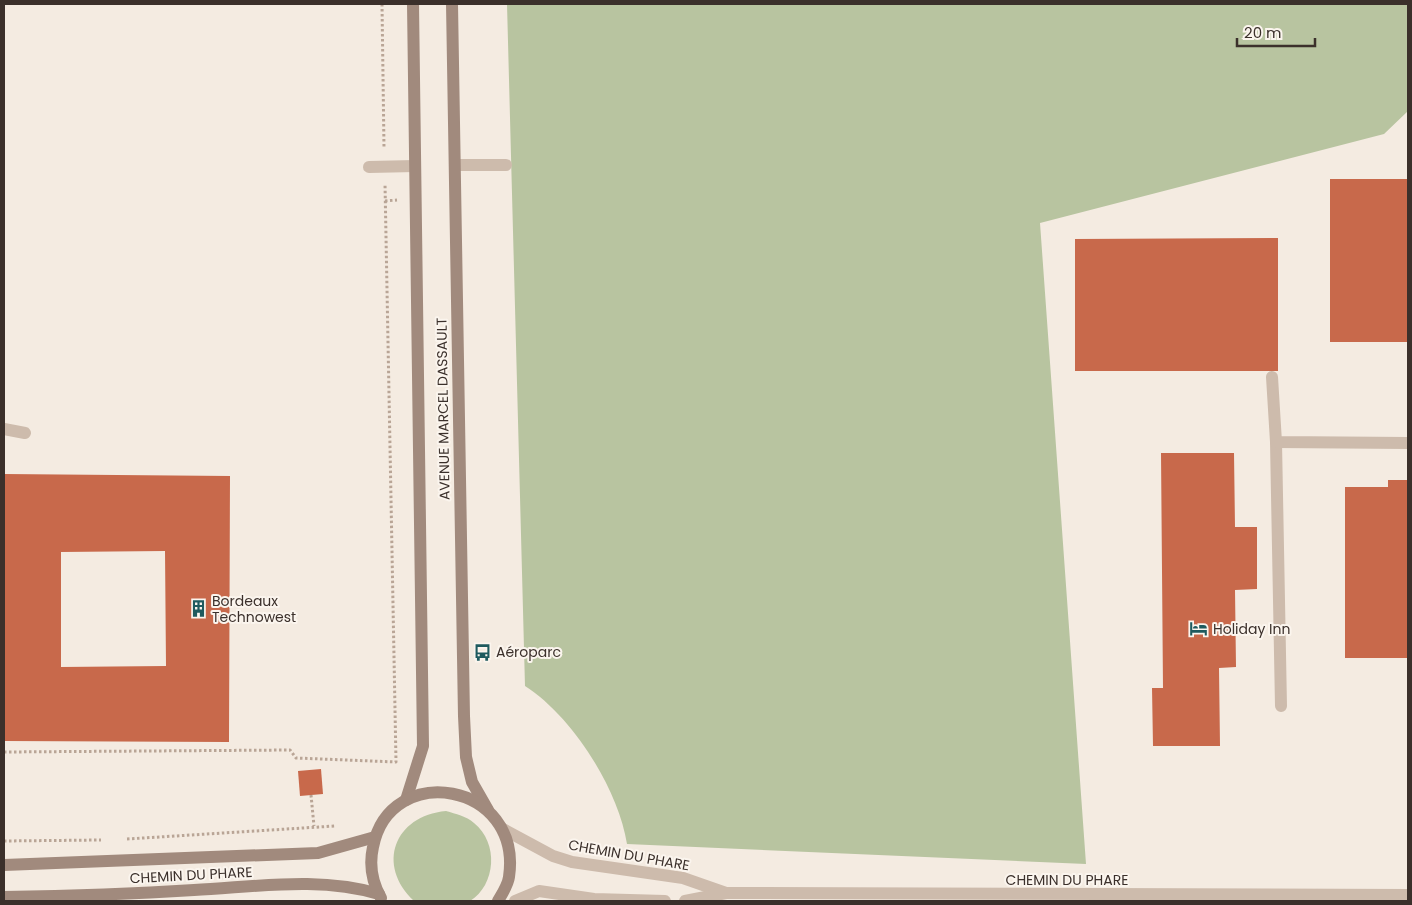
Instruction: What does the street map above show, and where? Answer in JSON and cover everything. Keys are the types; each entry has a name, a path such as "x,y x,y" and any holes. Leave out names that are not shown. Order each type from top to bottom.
{"main road":[{"name":"AVENUE MARCEL DASSAULT","path":"406,800 421,755 423,737 413,4"},
{"name":"AVENUE MARCEL DASSAULT","path":"452,4 464,724 466,757 472,782 488,810"},
{"path":"381,898 374,885 370,861 375,837 387,816 406,800 422,794 440,791 474,800 488,810 503,829 510,853 509,879 498,901"},
{"name":"CHEMIN DU PHARE","path":"4,865 318,853 375,837"},
{"name":"CHEMIN DU PHARE","path":"4,897 112,895 317,883 353,886 381,898"}],"street":[{"path":"455,165 506,165"},
{"path":"369,167 414,166"},
{"path":"1272,376 1276,442 1281,706"},
{"path":"4,429 25,433"},
{"path":"1276,442 1408,443"},
{"name":"CHEMIN DU PHARE","path":"503,829 552,856 572,862 683,878 726,893"},
{"path":"515,901 539,891 594,899 665,901"},
{"name":"CHEMIN DU PHARE","path":"685,901 726,893 1408,895"}],"path":[{"path":"4,752 290,750 296,758 396,762 382,4"},
{"path":"311,795 314,826"},
{"path":"123,839 338,826"},
{"path":"4,841 104,840"}],"green space":[{"path":"507,4 1408,4 1408,111 1384,134 1040,223 1086,864 627,844 614,800 590,755 560,715 525,686"},
{"path":"446,811 468,819 482,831 488,841 491,852 489,875 479,894 470,901 414,901 402,887 396,872 394,858 396,844 403,832 414,822 428,815"}],"building":[{"path":"1330,179 1408,179 1408,342 1330,342"},
{"path":"1278,238 1278,371 1075,371 1075,239"},
{"name":"Holiday Inn","path":"1161,453 1234,453 1235,527 1257,527 1257,589 1235,590 1236,667 1219,668 1220,746 1153,746 1152,688 1163,688"},
{"name":"Bordeaux Technowest","path":"4,474 230,476 229,742 4,741","holes":["165,551 166,666 61,667 61,552"]},
{"path":"1388,480 1408,480 1408,658 1345,658 1345,487 1388,487"},
{"path":"321,769 323,794 300,796 298,771"}],"place":[{"name":"Bordeaux Technowest","path":"198,609"},
{"name":"Holiday Inn","path":"1199,629"},
{"name":"Aéroparc","path":"482,652"}]}
